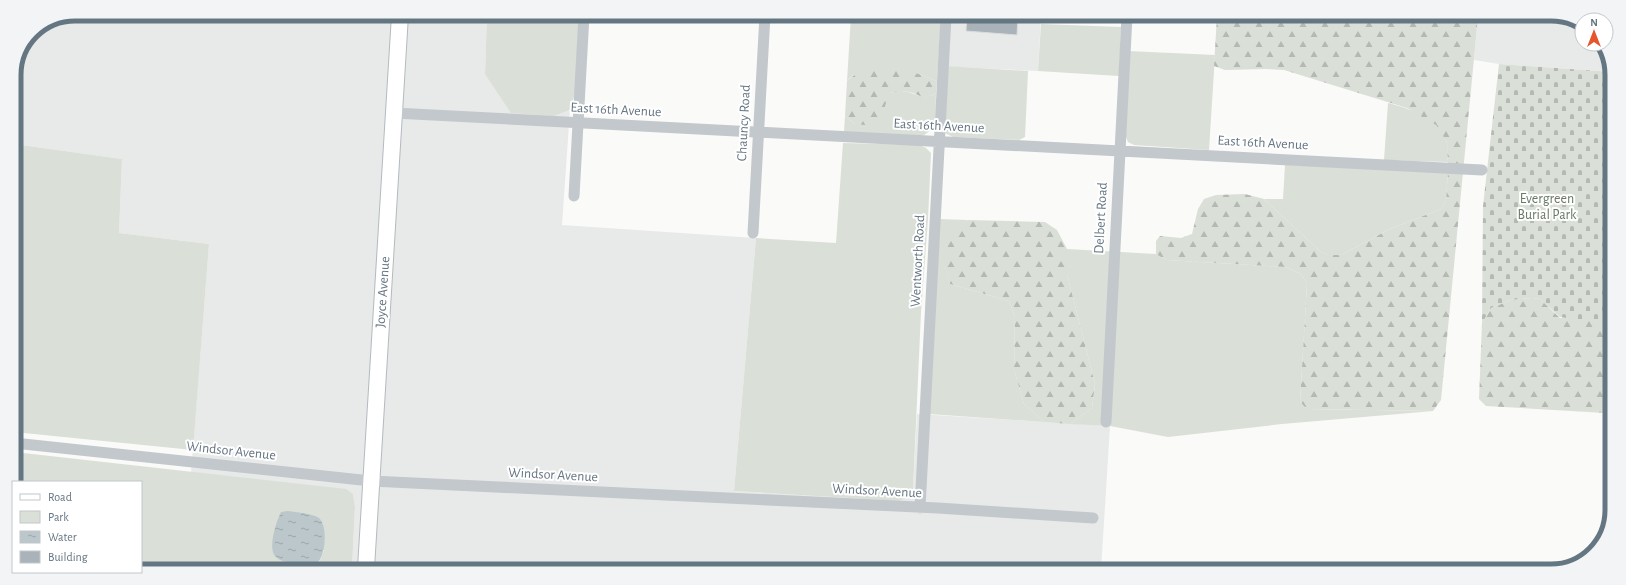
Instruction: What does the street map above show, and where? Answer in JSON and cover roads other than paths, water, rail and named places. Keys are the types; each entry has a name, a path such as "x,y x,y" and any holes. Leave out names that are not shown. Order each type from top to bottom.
{"street":[{"name":"Joyce Avenue","path":"366,564 400,21"},
{"path":"574,196 584,21"},
{"name":"Chauncy Road","path":"753,233 764,21"},
{"name":"Wentworth Road","path":"920,508 946,21"},
{"name":"Delbert Road","path":"1106,422 1127,21"},
{"name":"East 16th Avenue","path":"394,113 1482,170"},
{"name":"Windsor Avenue","path":"21,444 372,481 1093,518"}],"water":[{"path":"288,511 318,517 323,523 325,537 323,552 321,558 316,564 295,564 284,562 275,556 272,547 277,522 281,512"}],"park label":[{"name":"Evergreen Burial Park","path":"1547,208"}]}
